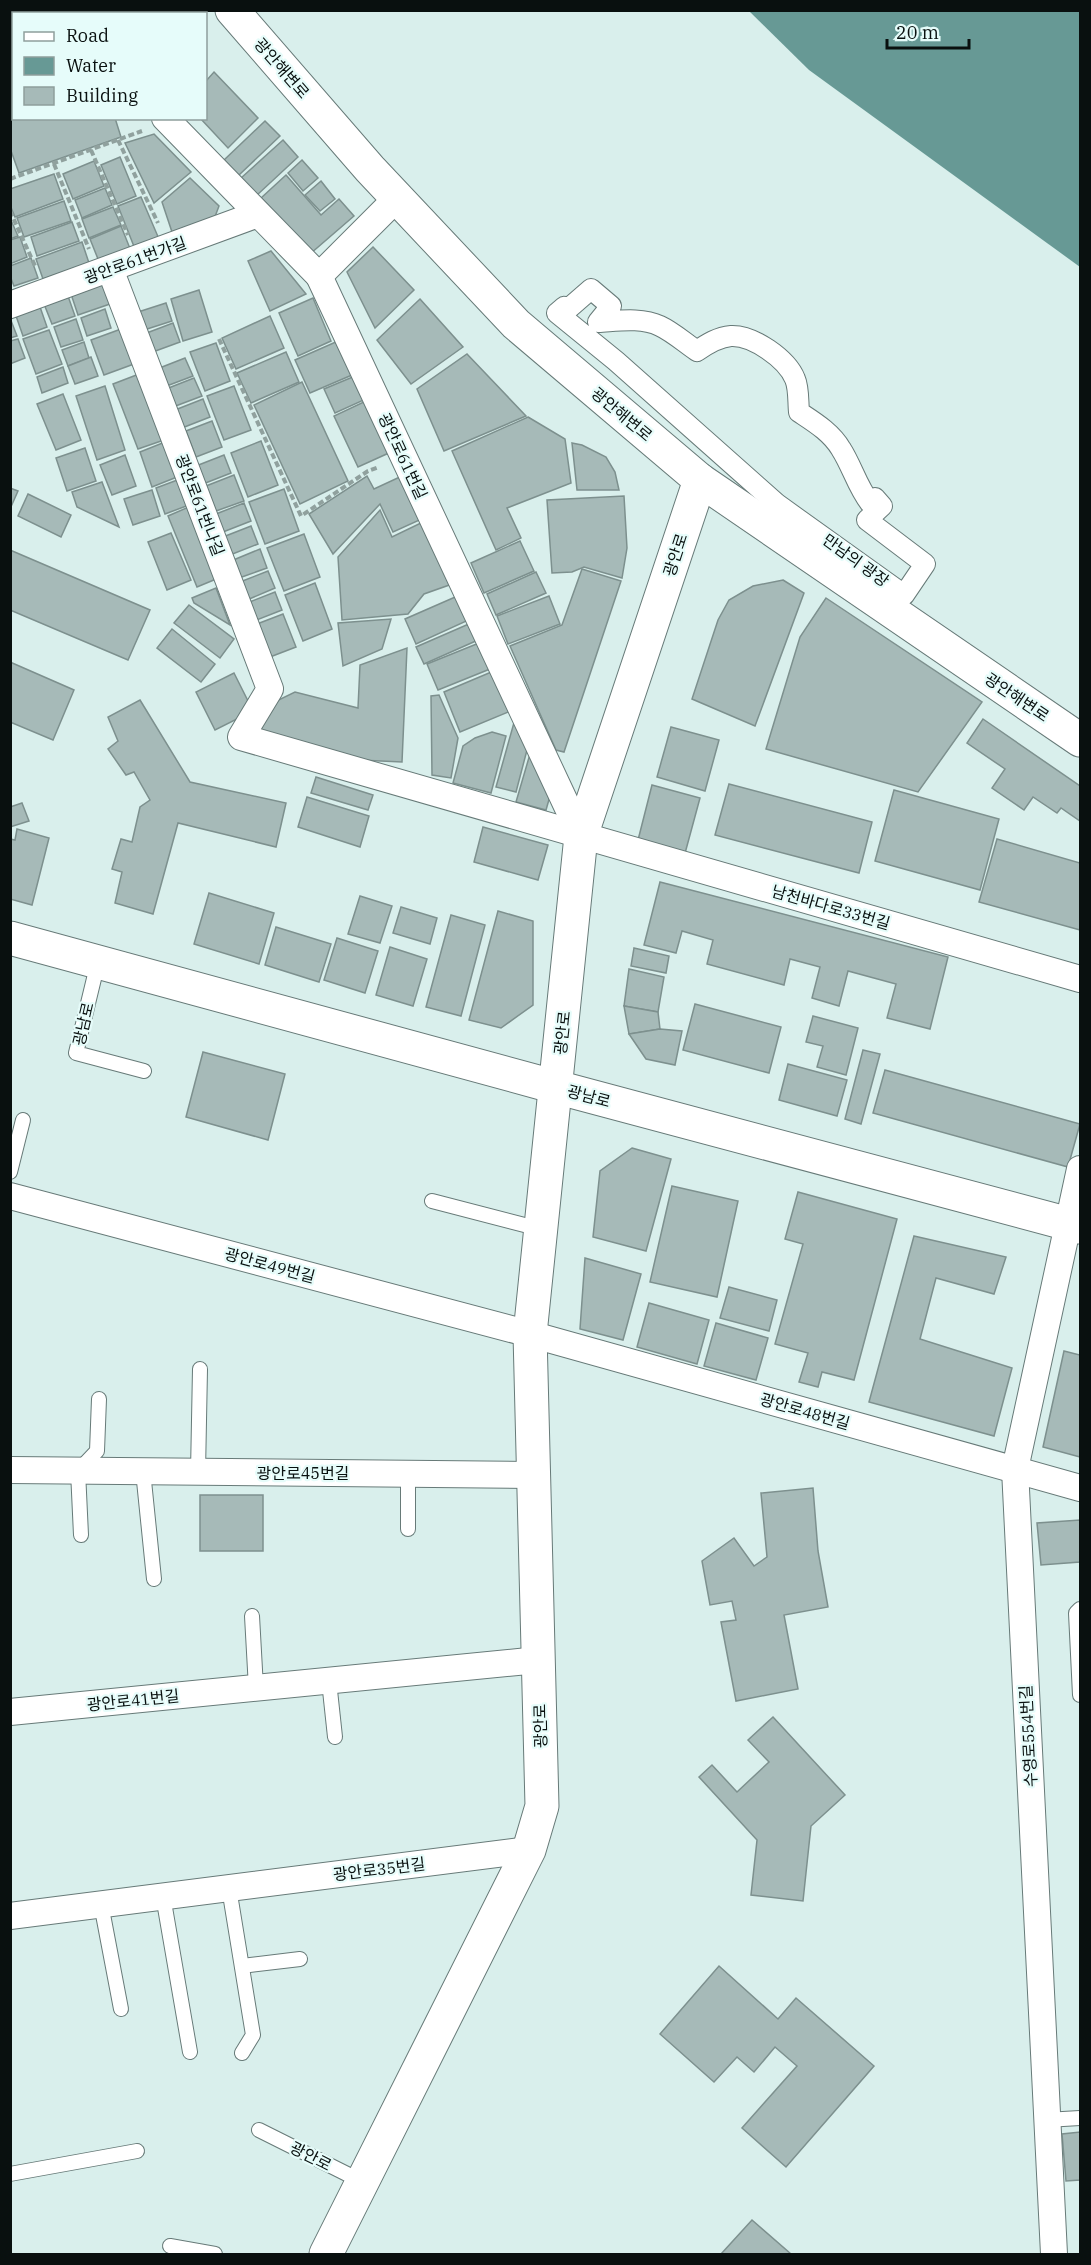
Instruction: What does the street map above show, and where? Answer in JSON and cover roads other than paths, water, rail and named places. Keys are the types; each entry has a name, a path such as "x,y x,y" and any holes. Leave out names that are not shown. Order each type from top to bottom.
{"main road":[{"name":"광안해변로","path":"232,10 397,198 516,324 700,480 1080,740"},
{"name":"광안로","path":"326,2254 529,1850 542,1806 530,1334 581,836 700,480"},
{"name":"광남로","path":"10,938 1074,1226"}],"street":[{"name":"광안로61번길","path":"166,120 319,276 581,836"},
{"path":"319,276 397,198"},
{"name":"광안로61번가길","path":"10,305 258,214"},
{"name":"광안로61번나길","path":"104,272 270,688 241,737 581,836"},
{"name":"만남의 광장","path":"591,289 611,306 598,322 640,321 660,326 697,351 713,340 732,336 757,343 787,364 796,380 799,412 823,428 840,447 861,492 870,503 875,498 882,506 867,520 925,564 904,595 777,504 616,361 557,313 564,307 568,309 591,289"},
{"name":"남천바다로33번길","path":"581,836 1080,979"},
{"name":"수영로554번길","path":"1054,2254 1015,1469 1074,1226 1080,1169"},
{"name":"광안로49번길","path":"10,1196 530,1334"},
{"name":"광안로48번길","path":"530,1334 1080,1488"},
{"name":"광안로45번길","path":"10,1470 533,1474"},
{"name":"광안로41번길","path":"10,1712 538,1660"},
{"name":"광안로35번길","path":"10,1916 529,1850"}],"lane":[{"name":"광남로","path":"98,962 76,1053 144,1071"},
{"path":"10,1172 23,1120"},
{"path":"432,1201 540,1229"},
{"path":"198,1472 200,1369"},
{"path":"81,1535 78,1471 97,1451 99,1399"},
{"path":"143,1471 154,1579"},
{"path":"408,1474 408,1529"},
{"path":"1080,1609 1076,1613 1080,1695"},
{"path":"252,1616 256,1688"},
{"path":"329,1681 335,1737"},
{"path":"229,1888 253,2035 242,2053"},
{"path":"163,1896 190,2052"},
{"path":"102,1904 121,2009"},
{"path":"242,1966 300,1959"},
{"path":"1046,2120 1080,2118"},
{"name":"광안로","path":"259,2130 363,2182"},
{"path":"10,2174 137,2151"},
{"path":"170,2246 215,2254"}],"water":[{"path":"749,11 1080,11 1080,267 809,70"}]}
